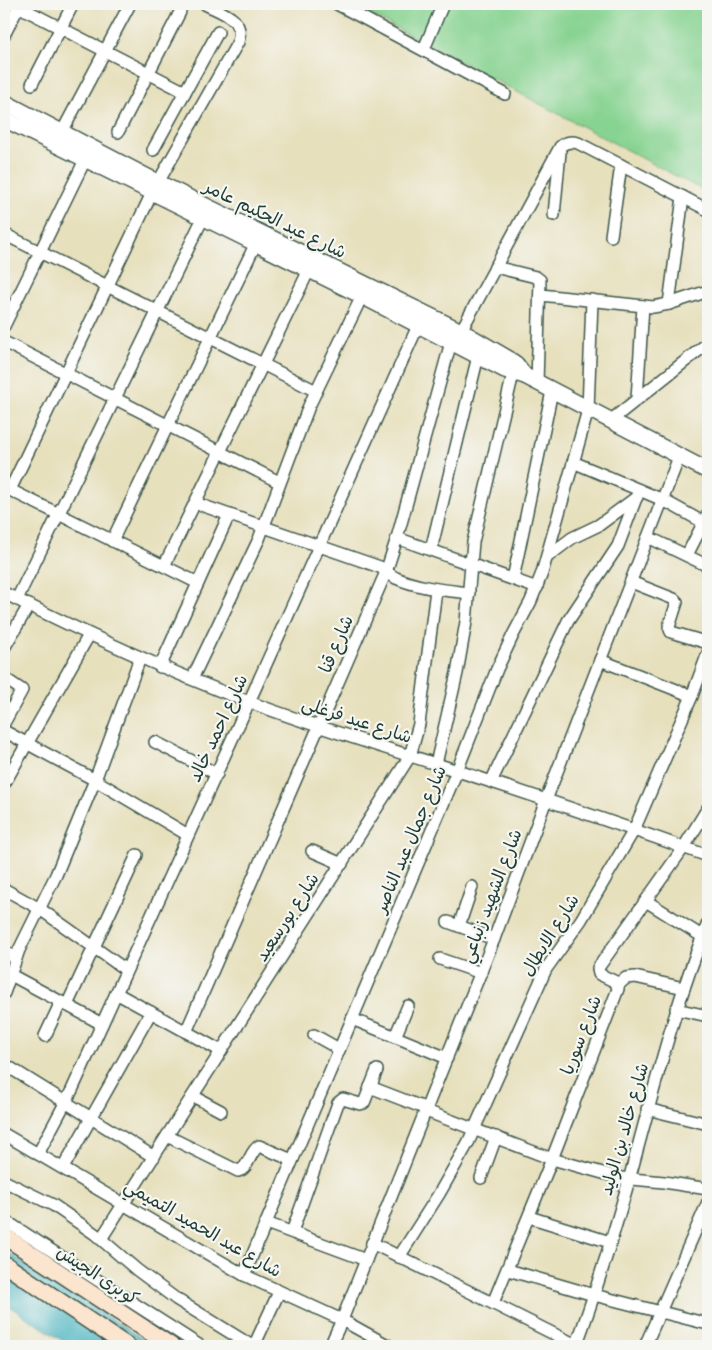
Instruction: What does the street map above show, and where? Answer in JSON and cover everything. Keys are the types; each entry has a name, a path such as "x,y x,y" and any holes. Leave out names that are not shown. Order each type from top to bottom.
{"main road":[{"name":"كوبرى الجيش","path":"4,1236 171,1346"},
{"path":"4,1264 127,1346"}],"street":[{"path":"32,84 74,4"},
{"path":"62,132 130,4"},
{"path":"198,583 7,488 66,374 154,187 238,42 240,30 234,19 205,4"},
{"path":"338,4 505,94"},
{"path":"424,49 443,4"},
{"path":"4,35 18,5 185,92"},
{"path":"118,132 180,12"},
{"path":"153,150 218,32"},
{"name":"شارع عبد الحكيم عامر","path":"7,115 62,132 203,218 362,296 421,319"},
{"name":"شارع عبد الحكيم عامر","path":"7,115 85,160 154,187 456,336 509,359 525,377"},
{"path":"554,215 560,148 563,144 573,141 708,210"},
{"name":"شارع قنا","path":"186,1032 386,572 456,336 560,148"},
{"path":"4,326 85,160"},
{"path":"611,236 621,165"},
{"path":"669,304 683,197"},
{"path":"17,599 203,218"},
{"path":"4,234 316,391"},
{"path":"112,541 256,243"},
{"path":"436,764 457,673 466,622 470,564 476,530 525,377 541,295 539,278 495,267"},
{"path":"164,566 308,270"},
{"path":"541,295 643,306 669,304 708,291"},
{"path":"192,679 264,527 316,391 362,296"},
{"name":"شارع جمال عبد الناصر","path":"244,1275 457,771 498,669 537,588 588,410 592,300"},
{"path":"638,399 643,306"},
{"name":"شارع احمد خالد","path":"38,1154 66,1102 102,1024 320,547 421,319"},
{"name":"شارع عبد الحكيم عامر","path":"456,336 478,356 525,377 708,472"},
{"path":"4,342 280,482"},
{"path":"610,421 708,343"},
{"path":"431,550 478,356"},
{"path":"512,579 552,391"},
{"name":"شارع الشهيد زنباعي","path":"330,1346 481,973 679,457"},
{"path":"572,462 638,494 663,500 707,521 687,555"},
{"path":"547,557 572,538 599,525 638,494"},
{"path":"491,782 568,621 618,546 638,494"},
{"path":"195,502 380,568 397,579 436,590 469,593"},
{"path":"160,667 229,515"},
{"path":"648,537 708,566"},
{"path":"397,538 537,588"},
{"path":"631,582 674,599 677,602 669,627 671,632 708,643"},
{"name":"شارع بورسعيد","path":"101,1239 410,756 419,724 436,590"},
{"name":"شارع عيد فرغلى","path":"4,592 89,636 160,667 249,702 546,800 708,856"},
{"path":"4,648 29,605"},
{"path":"4,784 89,636"},
{"name":"شارع الابطال","path":"400,1257 439,1194 474,1129 546,968 581,920 634,830 692,696 705,673 708,653"},
{"path":"4,993 16,958 56,875 95,780 140,658"},
{"path":"600,660 692,696"},
{"path":"4,678 22,690 4,723"},
{"path":"4,731 95,780 188,835"},
{"path":"155,742 216,774"},
{"name":"شارع سوريا","path":"493,1303 529,1218 614,998 618,985 616,982 600,974 598,970 684,847 708,808"},
{"path":"312,850 342,864"},
{"path":"45,1036 94,947 137,855"},
{"path":"472,887 454,924 494,939"},
{"path":"4,889 40,909 126,970"},
{"path":"646,901 705,938"},
{"name":"شارع خالد بن الوليد","path":"577,1346 629,1180 676,1008 705,938 708,923"},
{"path":"4,951 16,958"},
{"path":"440,959 481,973"},
{"path":"11,975 102,1024"},
{"path":"618,985 626,978 635,977 684,988"},
{"path":"116,993 221,1051"},
{"path":"396,1037 408,1006"},
{"path":"676,1008 708,1016"},
{"path":"63,1168 151,1012"},
{"path":"352,1019 447,1058"},
{"path":"314,1035 340,1049"},
{"path":"4,1064 154,1157"},
{"path":"292,1232 338,1104 343,1099 362,1104 365,1102 377,1070"},
{"path":"370,1088 552,1159 629,1180 664,1182 708,1189"},
{"path":"193,1096 221,1111"},
{"path":"647,1109 708,1124"},
{"name":"شارع عبد الحميد التميمي","path":"4,1134 244,1275 342,1320 389,1346"},
{"path":"167,1136 238,1171 244,1168 255,1148 259,1146 292,1160"},
{"path":"481,1178 496,1137"},
{"path":"4,1181 48,1202 101,1239 137,1270 176,1299 253,1346 279,1292"},
{"path":"645,1346 708,1202"},
{"path":"529,1218 610,1242"},
{"path":"4,1220 200,1346"},
{"path":"266,1223 366,1260"},
{"path":"372,1243 577,1346"},
{"path":"508,1270 594,1295 708,1324"}],"green space":[{"path":"351,4 708,4 708,193"}],"water":[{"path":"4,1250 154,1346 71,1346 4,1303"}]}
